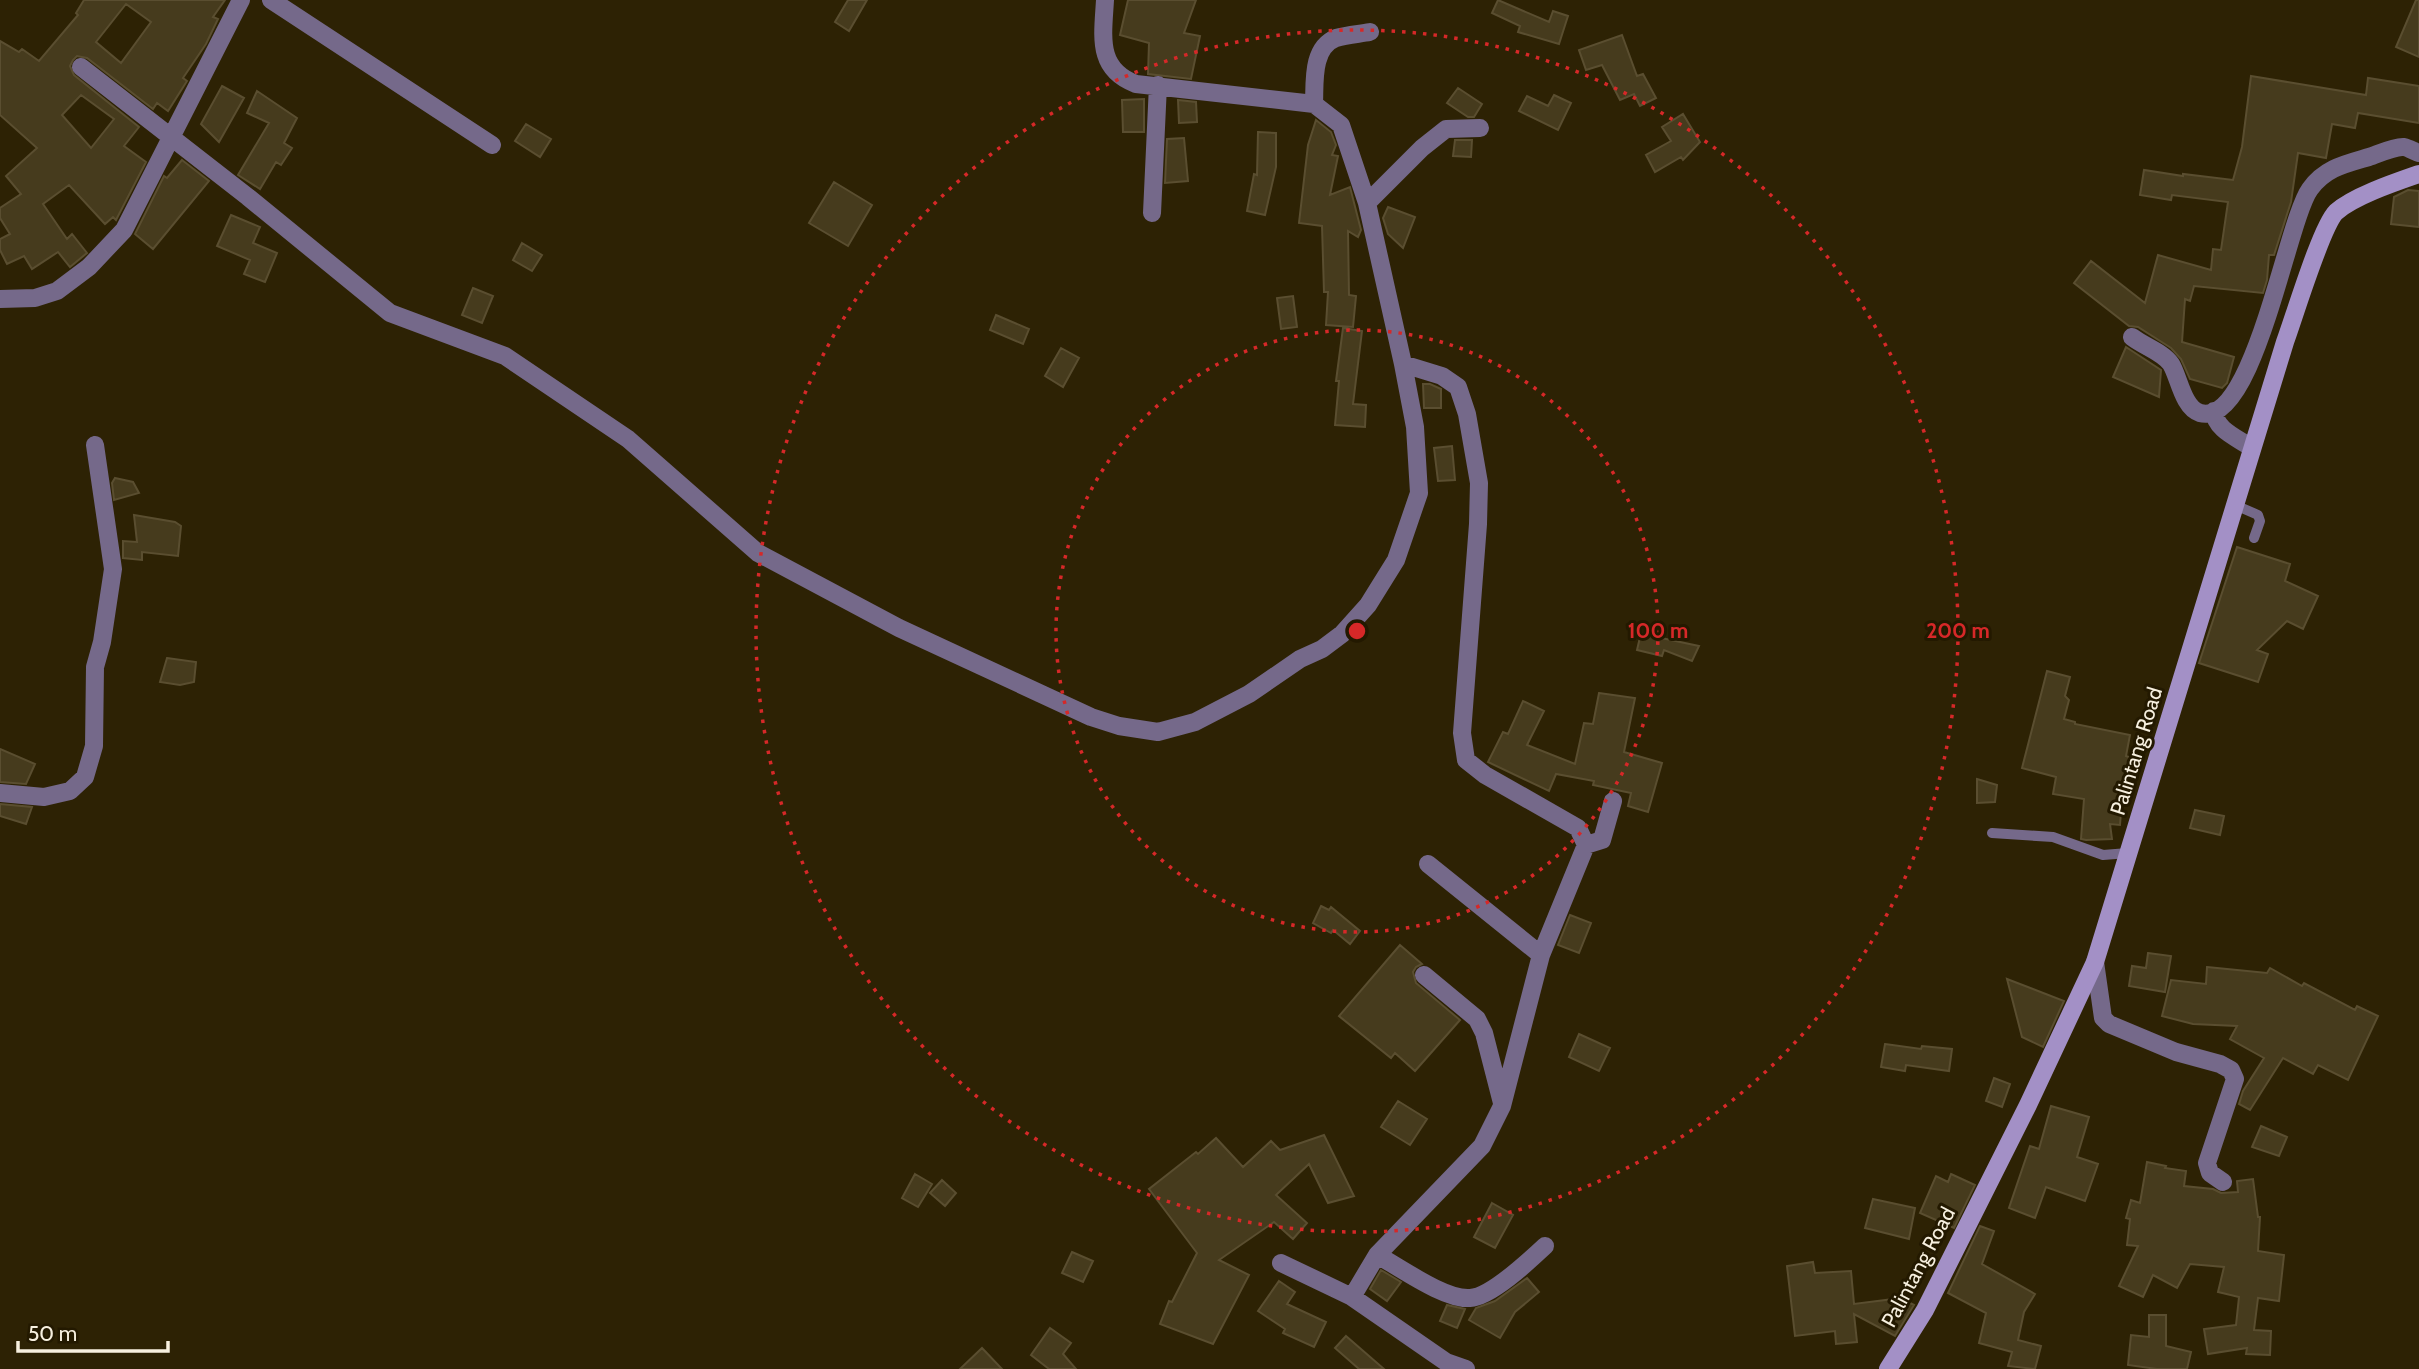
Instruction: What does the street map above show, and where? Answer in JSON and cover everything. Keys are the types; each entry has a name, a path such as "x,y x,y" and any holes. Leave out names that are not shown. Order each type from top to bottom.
{"street":[{"path":"0,299 35,298 57,291 89,267 124,230 241,0"},
{"path":"271,0 492,145"},
{"path":"81,67 390,313 505,356 628,439 758,553 899,628 1091,718 1119,726 1158,732 1195,722 1249,694 1342,634 1368,604 1396,560 1419,493 1415,427 1367,203 1341,124 1314,104 1136,84 1124,79 1112,69 1105,58 1105,0"},
{"path":"1314,104 1317,64 1323,48 1335,39 1370,32"},
{"path":"1152,213 1158,85"},
{"path":"1367,203 1422,148 1446,129 1480,128"},
{"path":"2132,337 2145,348 2161,353 2170,363 2190,406 2200,413 2214,411 2230,400 2249,365 2308,190 2330,169 2403,147 2419,153"},
{"name":"Palintang Road","path":"1889,1368 1925,1310 2028,1105 2095,962 2285,342 2321,243 2334,214 2351,201 2419,174"},
{"path":"2262,333 2285,342"},
{"path":"1352,1297 1377,1255 1482,1146 1502,1106 1541,955 1586,845 1578,828 1485,775 1466,760 1462,733 1479,483 1467,414 1458,387 1442,376 1403,364"},
{"path":"2214,411 2214,419 2222,428 2252,448"},
{"path":"0,793 44,797 70,791 85,777 94,746 95,667 102,642 113,569 95,445"},
{"path":"1586,845 1601,840 1613,801"},
{"path":"1428,864 1541,955"},
{"path":"2095,962 2104,1018 2109,1024 2176,1052 2220,1064 2231,1070 2235,1079 2207,1163 2210,1173 2223,1182"},
{"path":"1424,975 1477,1019 1484,1033 1502,1106"},
{"path":"1377,1255 1442,1293 1472,1298 1508,1279 1545,1246"},
{"path":"1281,1264 1352,1297 1446,1362 1466,1369"}],"lane":[{"path":"2235,505 2258,515 2260,521 2254,538"},
{"path":"1992,833 2064,839 2103,855 2129,853"}],"building":[{"path":"84,0 225,0 213,17 218,19 206,44 183,78 187,81 168,111 157,103 153,109 87,58 77,56 73,60 70,66 74,75 139,127 124,146 146,162 116,220 113,217 105,224 69,185 43,204 67,239 72,234 87,253 70,267 58,252 32,269 24,256 7,264 0,250 0,239 10,234 0,218 0,208 21,194 6,176 37,148 0,115 0,41 19,52 22,49 39,61 78,15 76,13","holes":["126,4 151,22 121,63 96,42","81,95 114,119 91,148 62,115"]},
{"path":"848,0 867,0 849,31 835,22"},
{"path":"1128,0 1196,0 1184,33 1200,36 1191,79 1148,74 1149,43 1120,35"},
{"path":"1498,0 1549,22 1553,11 1568,16 1559,44 1518,32 1520,26 1492,13"},
{"path":"2416,0 2419,0 2419,57 2396,47"},
{"path":"1622,35 1637,76 1643,74 1656,98 1640,106 1634,94 1620,100 1602,65 1586,70 1579,50"},
{"path":"2251,76 2366,95 2368,78 2419,86 2419,123 2358,113 2355,128 2332,124 2326,158 2298,153 2291,202 2274,255 2269,255 2263,293 2194,286 2190,301 2185,299 2182,342 2234,357 2227,383 2222,388 2190,379 2181,359 2171,348 2138,327 2129,326 2074,283 2091,261 2145,303 2158,255 2211,270 2213,249 2221,250 2228,202 2172,195 2171,200 2140,195 2144,170 2233,180 2242,147"},
{"path":"222,86 244,98 219,142 201,124"},
{"path":"1458,88 1482,104 1474,117 1468,117 1447,103"},
{"path":"257,91 297,118 284,143 292,148 281,165 276,162 260,189 238,175 269,123 247,113"},
{"path":"1554,95 1571,103 1558,130 1519,111 1527,96 1548,106"},
{"path":"1144,99 1144,132 1123,132 1122,100"},
{"path":"1178,100 1196,102 1197,122 1179,123"},
{"path":"1683,114 1700,142 1683,160 1681,157 1655,172 1646,155 1671,141 1662,127"},
{"path":"1316,120 1331,132 1336,145 1332,155 1338,156 1330,195 1350,187 1361,230 1358,237 1348,231 1349,295 1356,296 1353,327 1326,325 1328,292 1324,292 1322,226 1299,223 1308,145"},
{"path":"526,124 551,139 540,157 515,141"},
{"path":"1258,132 1276,133 1276,167 1265,215 1247,211 1254,174 1257,175"},
{"path":"1184,138 1188,181 1165,183 1167,139"},
{"path":"1455,140 1472,140 1471,157 1453,156"},
{"path":"182,160 209,181 153,249 135,234 164,176 167,178"},
{"path":"834,182 872,205 848,246 809,223"},
{"path":"2408,190 2419,191 2419,227 2391,224 2394,197"},
{"path":"1388,207 1415,217 1403,248 1388,234 1383,218"},
{"path":"231,215 260,227 253,243 277,253 265,282 244,274 250,260 217,246"},
{"path":"522,243 542,255 532,271 513,260"},
{"path":"473,288 493,296 482,323 462,315"},
{"path":"1293,296 1297,327 1281,329 1277,298"},
{"path":"996,315 1029,329 1023,344 990,330"},
{"path":"1343,328 1362,331 1353,404 1366,405 1365,427 1335,425 1339,381 1336,381"},
{"path":"2126,347 2161,370 2159,397 2113,377"},
{"path":"1061,348 1079,358 1063,387 1045,376"},
{"path":"1423,384 1441,389 1441,408 1424,408"},
{"path":"1452,446 1455,480 1438,481 1434,448"},
{"path":"115,478 133,482 139,493 114,500 112,483"},
{"path":"134,515 175,522 181,526 178,556 142,552 142,560 123,558 123,541 137,542"},
{"path":"2237,547 2290,564 2285,581 2318,596 2303,629 2287,621 2257,650 2268,654 2258,682 2199,663"},
{"path":"1641,633 1699,646 1692,661 1664,650 1662,656 1637,650"},
{"path":"167,658 196,662 194,682 180,685 160,682"},
{"path":"2047,671 2070,677 2065,696 2069,700 2064,719 2075,724 2130,735 2120,825 2110,824 2112,839 2081,839 2084,799 2053,794 2056,777 2022,768"},
{"path":"1599,693 1635,698 1624,752 1662,763 1648,812 1628,806 1631,793 1593,785 1594,781 1556,774 1549,791 1488,762 1503,732 1508,734 1523,701 1544,711 1527,745 1575,764 1584,723 1593,724"},
{"path":"0,749 35,764 26,784 0,782"},
{"path":"1977,779 1997,785 1995,802 1977,803"},
{"path":"0,804 32,807 26,824 0,816"},
{"path":"2195,810 2224,816 2220,835 2190,828"},
{"path":"1321,906 1329,910 1331,907 1360,931 1350,944 1333,930 1331,933 1313,923"},
{"path":"1570,915 1591,923 1579,953 1558,945"},
{"path":"1400,945 1422,964 1413,972 1416,983 1460,1020 1415,1071 1395,1053 1391,1058 1339,1016"},
{"path":"2148,953 2171,956 2165,992 2129,986 2132,966 2146,968"},
{"path":"2207,967 2267,973 2270,968 2355,1010 2357,1006 2378,1016 2348,1080 2318,1065 2313,1074 2283,1058 2250,1110 2239,1104 2243,1091 2264,1058 2230,1039 2237,1026 2193,1024 2162,1016 2171,980 2206,984"},
{"path":"2007,979 2064,1001 2043,1047 2022,1037"},
{"path":"1579,1034 1610,1048 1599,1071 1569,1057"},
{"path":"1885,1044 1921,1049 1922,1046 1952,1049 1949,1071 1906,1065 1905,1071 1881,1067"},
{"path":"1994,1078 2010,1084 2002,1107 1986,1101"},
{"path":"1398,1101 1427,1119 1410,1145 1381,1127"},
{"path":"2051,1106 2089,1117 2077,1157 2098,1164 2085,1201 2046,1187 2035,1218 2009,1208 2030,1146 2039,1149"},
{"path":"2261,1126 2287,1137 2279,1156 2252,1147"},
{"path":"1324,1135 1354,1196 1328,1203 1309,1164 1276,1195 1307,1223 1293,1239 1274,1222 1219,1260 1249,1275 1213,1344 1160,1324 1169,1301 1172,1302 1197,1253 1149,1189 1216,1138 1243,1167 1271,1141 1280,1150"},
{"path":"2147,1162 2186,1171 2184,1186 2213,1189 2221,1193 2238,1192 2237,1181 2253,1179 2260,1217 2258,1251 2284,1255 2279,1301 2258,1298 2254,1330 2271,1331 2270,1355 2246,1354 2247,1348 2208,1354 2204,1329 2236,1325 2239,1297 2218,1292 2224,1267 2190,1264 2177,1288 2153,1275 2143,1297 2119,1286 2138,1246 2127,1245 2130,1219 2126,1218 2131,1200 2140,1203"},
{"path":"915,1174 932,1184 918,1207 902,1198"},
{"path":"1951,1174 1975,1185 1954,1228 1920,1213 1936,1176 1948,1182"},
{"path":"942,1180 956,1193 945,1206 930,1193"},
{"path":"1873,1199 1915,1208 1909,1239 1865,1228"},
{"path":"1492,1203 1513,1215 1495,1248 1474,1237"},
{"path":"1980,1226 1994,1231 1982,1264 2035,1294 2024,1312 2018,1340 2041,1346 2035,1369 2008,1366 2012,1352 1979,1343 1986,1313 1948,1293"},
{"path":"1072,1252 1093,1261 1083,1282 1062,1273"},
{"path":"1813,1262 1815,1273 1851,1271 1854,1304 1893,1299 1895,1295 1914,1305 1895,1336 1854,1314 1857,1342 1836,1344 1835,1331 1795,1336 1787,1266"},
{"path":"1381,1270 1401,1282 1387,1301 1370,1289"},
{"path":"1527,1278 1539,1292 1515,1312 1500,1338 1469,1320 1476,1308 1495,1301"},
{"path":"1279,1281 1295,1292 1287,1304 1326,1322 1314,1347 1283,1333 1285,1329 1258,1311"},
{"path":"1447,1305 1465,1309 1457,1328 1440,1321"},
{"path":"2149,1315 2166,1315 2166,1346 2191,1352 2187,1369 2128,1365 2131,1335 2149,1337"},
{"path":"1050,1328 1071,1343 1063,1354 1076,1369 1049,1369 1031,1355"},
{"path":"1346,1336 1384,1369 1359,1369 1335,1348"},
{"path":"982,1348 1002,1369 960,1369"}]}
